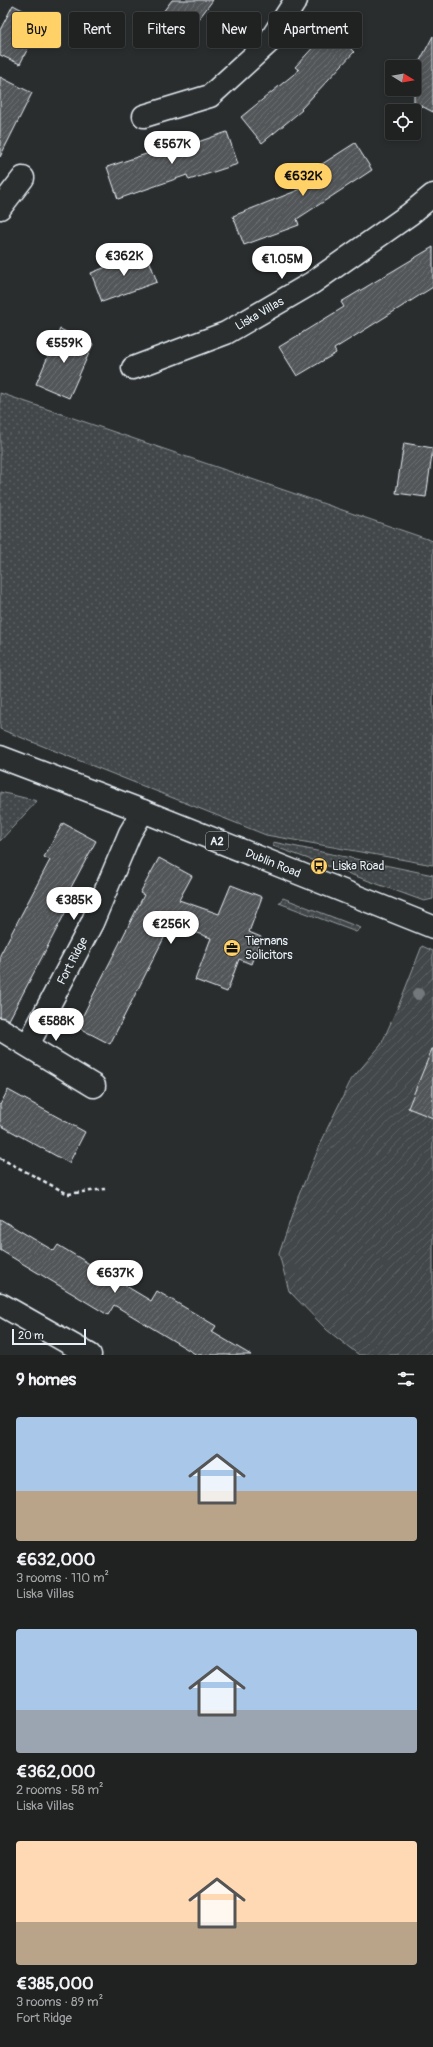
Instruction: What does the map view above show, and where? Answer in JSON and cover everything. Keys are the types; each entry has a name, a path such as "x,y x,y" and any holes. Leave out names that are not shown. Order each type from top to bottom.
{"street":[{"path":"144,116 210,96 269,42 296,0"},
{"path":"0,208 23,178"},
{"name":"Liska Villas","path":"133,368 226,333 312,282 410,214 433,195"},
{"name":"Dublin Road","path":"0,757 143,811 433,927"},
{"name":"Fort Ridge","path":"28,1045 92,923 130,833 143,811"},
{"path":"0,1029 94,1086"},
{"path":"0,1304 90,1355"}],"path":[{"path":"0,1158 68,1194 105,1190"}],"shaded area":[{"path":"0,393 433,541 433,865 266,835 0,729"},
{"path":"0,792 37,801 0,841"},
{"path":"273,842 433,875 433,899 424,901 273,846"},
{"path":"283,898 361,928 356,932 279,903"},
{"path":"422,946 433,951 433,1355 359,1355 327,1330 289,1291 279,1254 298,1197 327,1129 351,1080 381,1045"}],"building":[{"path":"172,0 213,0 199,19 199,12 163,12"},
{"path":"13,5 27,12 12,12 12,48 28,48 20,64 0,55 0,30"},
{"path":"433,36 433,112 421,106 421,104 414,102 414,96 421,96 420,60"},
{"path":"312,48 350,48 354,52 301,109 302,110 262,143 241,117 299,70 295,67"},
{"path":"0,77 32,93 0,157"},
{"path":"227,132 238,164 189,180 187,175 118,199 107,167 155,151 157,156"},
{"path":"355,143 372,170 297,219 299,225 244,245 233,216 311,185 305,175"},
{"path":"433,247 433,287 334,349 336,353 297,376 279,347 344,307 341,302"},
{"path":"146,251 157,282 102,302 91,273"},
{"path":"60,329 93,344 69,398 36,384"},
{"path":"404,443 433,448 426,497 396,493"},
{"path":"63,823 96,841 69,891 75,894 9,1020 0,1017 0,955 50,860 44,857"},
{"path":"159,858 192,876 179,900 219,914 231,885 262,897 249,932 261,937 251,964 239,959 227,992 195,980 211,938 171,924 110,1044 77,1027 144,895 140,893"},
{"path":"433,1049 433,1118 408,1108"},
{"path":"8,1090 85,1132 69,1163 0,1125 0,1105"},
{"path":"0,1219 54,1251 58,1245 151,1301 157,1291 216,1326 212,1332 251,1355 197,1355 114,1305 108,1315 0,1250"}],"place":[{"name":"Liska Road","path":"319,866"},
{"name":"Tiernans Solicitors","path":"232,948"}]}
